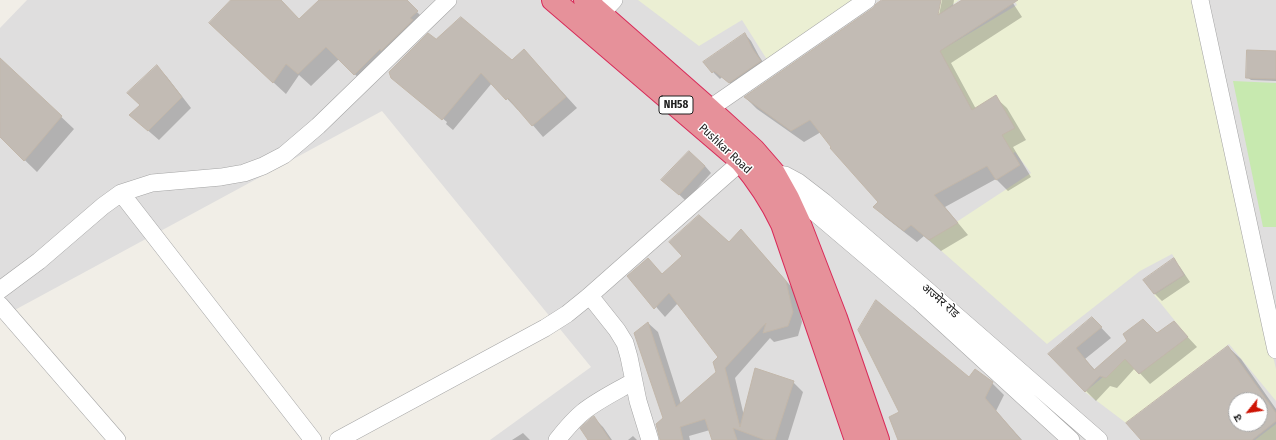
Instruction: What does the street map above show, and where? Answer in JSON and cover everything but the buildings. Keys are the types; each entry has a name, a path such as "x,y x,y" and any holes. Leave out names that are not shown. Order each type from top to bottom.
{"highway":[{"name":"Pushkar Road","path":"553,0 748,156"},
{"name":"Pushkar Road","path":"600,5 710,109 765,176 780,200 836,318 878,440"},
{"name":"Pushkar Road","path":"780,200 782,224 856,440"}],"street":[{"path":"0,290 39,261 120,193 152,183 221,177 244,173 263,166 284,155 318,126 448,0"},
{"path":"710,109 867,0"},
{"path":"1200,0 1276,350"},
{"path":"338,440 545,328 567,314 590,296 748,156"},
{"name":"अज्मेर रोड","path":"765,176 785,175 798,182 853,226 1098,440"},
{"path":"120,193 313,440"},
{"name":"अज्मेर रोड","path":"780,200 797,199 806,205 919,302 1071,440"},
{"path":"590,296 617,330 625,343 638,401 650,440"},
{"path":"0,305 117,440"},
{"path":"557,440 582,412 634,381"}],"shaded area":[{"path":"27,0 1276,0 1276,440 490,440 591,367 382,111 0,318 0,28"}],"green space":[{"path":"638,0 877,0 771,66 742,20 699,46"},
{"path":"941,0 959,0 938,15"},
{"path":"1014,0 1199,0 1241,221 1276,369 1276,401 1229,344 1126,423 1085,392 1128,356 1139,374 1188,337 1154,295 1185,275 1172,254 1140,271 1047,344 929,240 1031,173 1015,152 1000,161 940,51 1017,5"},
{"path":"1233,81 1276,83 1276,227 1263,227"},
{"path":"1276,424 1276,440 1255,440 1266,432 1268,432 1268,430"}]}
